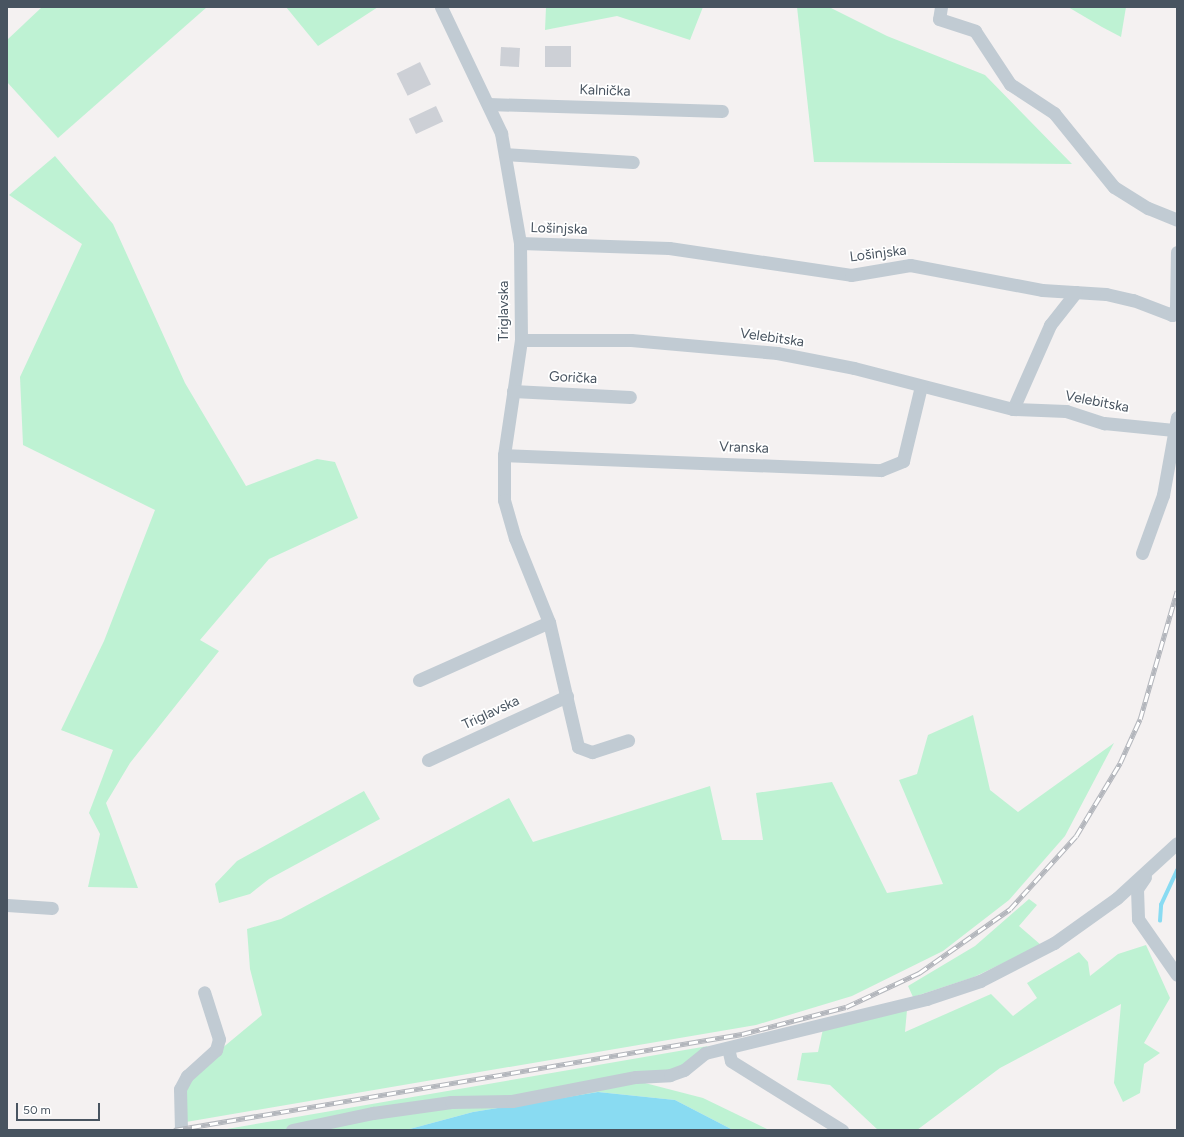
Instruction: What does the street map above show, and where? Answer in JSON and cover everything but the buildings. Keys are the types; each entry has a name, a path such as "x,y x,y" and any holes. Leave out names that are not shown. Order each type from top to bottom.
{"street":[{"name":"Triglavska","path":"441,7 501,133 520,243 521,340 504,455 504,500 515,538 549,622 578,747 592,752 628,740"},
{"path":"941,7 939,19 975,31 1010,84 1054,113 1114,187 1148,208 1177,220"},
{"name":"Kalnička","path":"488,104 722,111"},
{"path":"505,154 633,162"},
{"name":"Lošinjska","path":"520,243 669,248 852,276 910,265 1042,290 1076,292 1133,300 1174,319 1176,308 1177,252"},
{"path":"1013,409 1050,325 1076,292"},
{"name":"Velebitska","path":"521,340 631,340 777,353 1013,409 1066,411 1104,423 1174,430"},
{"name":"Vranska","path":"504,455 881,470 903,461 921,386"},
{"name":"Gorička","path":"513,390 630,397"},
{"path":"1142,553 1163,495 1177,417"},
{"path":"419,680 549,622"},
{"name":"Triglavska","path":"428,760 567,696"},
{"path":"292,1130 374,1113 451,1102 512,1101 636,1077 670,1075 684,1070 705,1053 809,1030 980,981 1054,944 1117,898 1177,843"},
{"path":"1152,866 1137,889 1138,919 1177,975"},
{"path":"7,904 52,908"},
{"path":"181,1130 180,1089 187,1076 216,1050 219,1039 204,992"},
{"path":"728,1048 731,1061 842,1130"}],"green space":[{"path":"42,7 207,7 58,138 7,82 7,40"},
{"path":"286,7 378,7 318,46"},
{"path":"546,7 703,7 690,40 617,16 545,30"},
{"path":"797,7 829,7 887,36 985,75 1072,164 814,162"},
{"path":"1068,7 1126,7 1121,37 1102,27"},
{"path":"55,156 113,224 185,383 246,486 317,459 335,462 358,518 269,559 200,640 219,651 130,763 106,803 138,888 88,887 100,834 89,813 113,750 61,730 104,641 155,510 23,445 20,377 82,244 9,195"},
{"path":"973,715 990,790 1018,812 1114,743 1065,836 1009,900 943,951 852,996 756,1025 186,1122 185,1088 197,1069 262,1015 250,969 247,929 281,919 509,798 533,842 710,786 722,840 763,840 756,793 832,782 887,893 943,884 899,780 917,774 928,735"},
{"path":"364,791 380,819 269,879 250,894 219,903 215,884 237,861"},
{"path":"1029,899 1037,905 1019,926 1041,945 974,977 913,997 908,986 975,946"},
{"path":"1146,945 1170,998 1144,1043 1160,1053 1144,1064 1140,1093 1123,1102 1114,1083 1121,1004 1000,1068 917,1130 878,1130 830,1085 797,1080 802,1053 818,1052 823,1029 907,1010 905,1032 991,994 1013,1016 1037,998 1027,983 1079,952 1088,962 1090,976 1118,954"},
{"path":"708,1046 678,1068 641,1082 703,1098 769,1130 733,1130 675,1100 598,1092 473,1112 406,1130 221,1130"}],"water":[{"path":"598,1092 675,1100 733,1130 406,1130 473,1112"}],"waterway":[{"path":"1160,921 1161,905 1177,870"}],"railway":[{"path":"174,1130 742,1034 846,1007 919,973 1010,909 1076,836 1120,763 1140,719 1177,591"}]}
